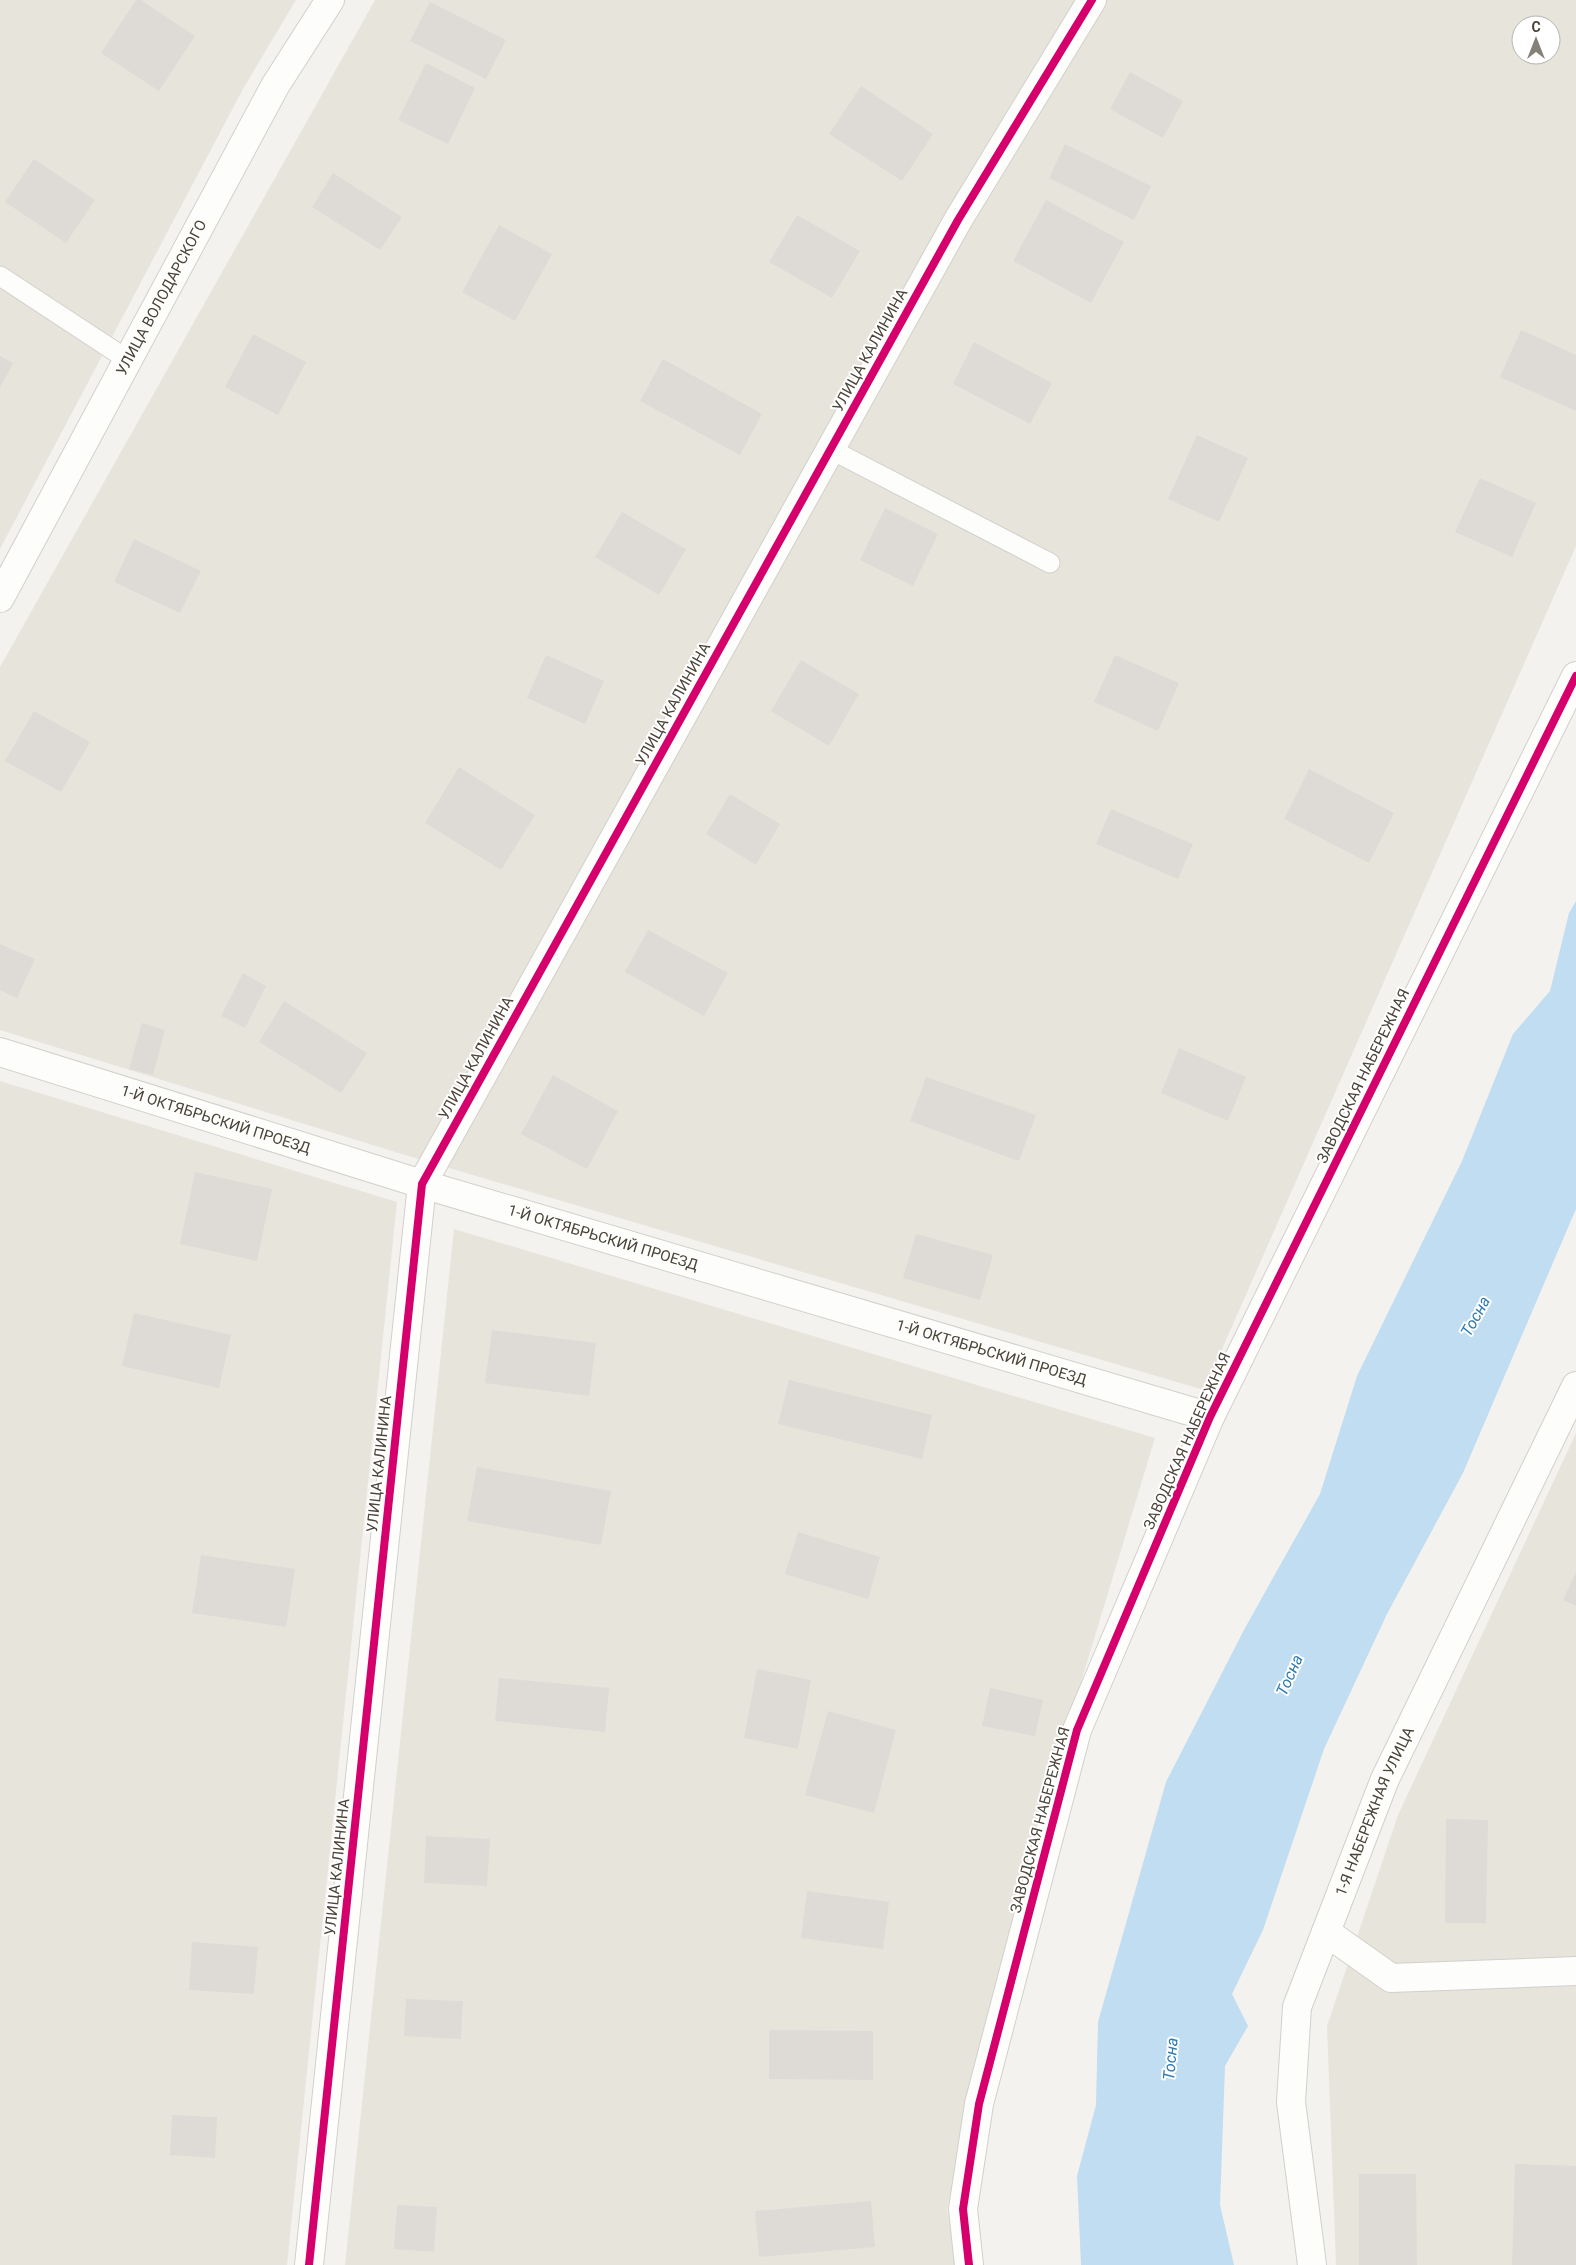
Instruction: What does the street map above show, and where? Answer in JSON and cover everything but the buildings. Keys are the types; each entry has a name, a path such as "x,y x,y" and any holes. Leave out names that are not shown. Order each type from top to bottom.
{"street":[{"name":"УЛИЦА ВОЛОДАРСКОГО","path":"0,598 275,86 330,0"},
{"name":"УЛИЦА КАЛИНИНА","path":"309,2265 422,1184 958,220 1092,0"},
{"name":"ЗАВОДСКАЯ НАБЕРЕЖНАЯ","path":"970,2265 963,2209 979,2104 1077,1730 1210,1417 1576,676"},
{"name":"1-Й ОКТЯБРЬСКИЙ ПРОЕЗД","path":"0,1052 422,1184 1210,1417"},
{"name":"1-Я НАБЕРЕЖНАЯ УЛИЦА","path":"1312,2265 1291,2102 1297,2007 1385,1779 1576,1386"},
{"path":"1326,1932 1391,1978 1576,1971"}],"lane":[{"path":"0,276 128,360"},
{"path":"830,449 1050,563"}],"shaded area":[{"path":"0,0 296,0 243,89 0,549"},
{"path":"375,0 1576,0 1576,546 1204,1390 405,1155 0,1030 0,667"},
{"path":"0,1081 397,1202 287,2265 0,2265"},
{"path":"454,1229 1155,1438 1021,1880 947,2209 958,2265 345,2265"},
{"path":"1576,1433 1576,2265 1336,2265 1327,2026 1398,1815"}],"water":[{"name":"Тосна","path":"1576,901 1576,1209 1463,1473 1387,1614 1324,1749 1263,1930 1232,1994 1248,2026 1225,2066 1220,2205 1234,2265 1081,2265 1077,2176 1096,2105 1098,2022 1166,1782 1245,1628 1320,1494 1357,1376 1462,1161 1513,1034 1550,991 1569,913"}],"cycle path":[{"path":"309,2265 422,1184 958,220 1092,0"},
{"path":"969,2265 963,2209 979,2104 1077,1730 1210,1417 1576,676"}]}
